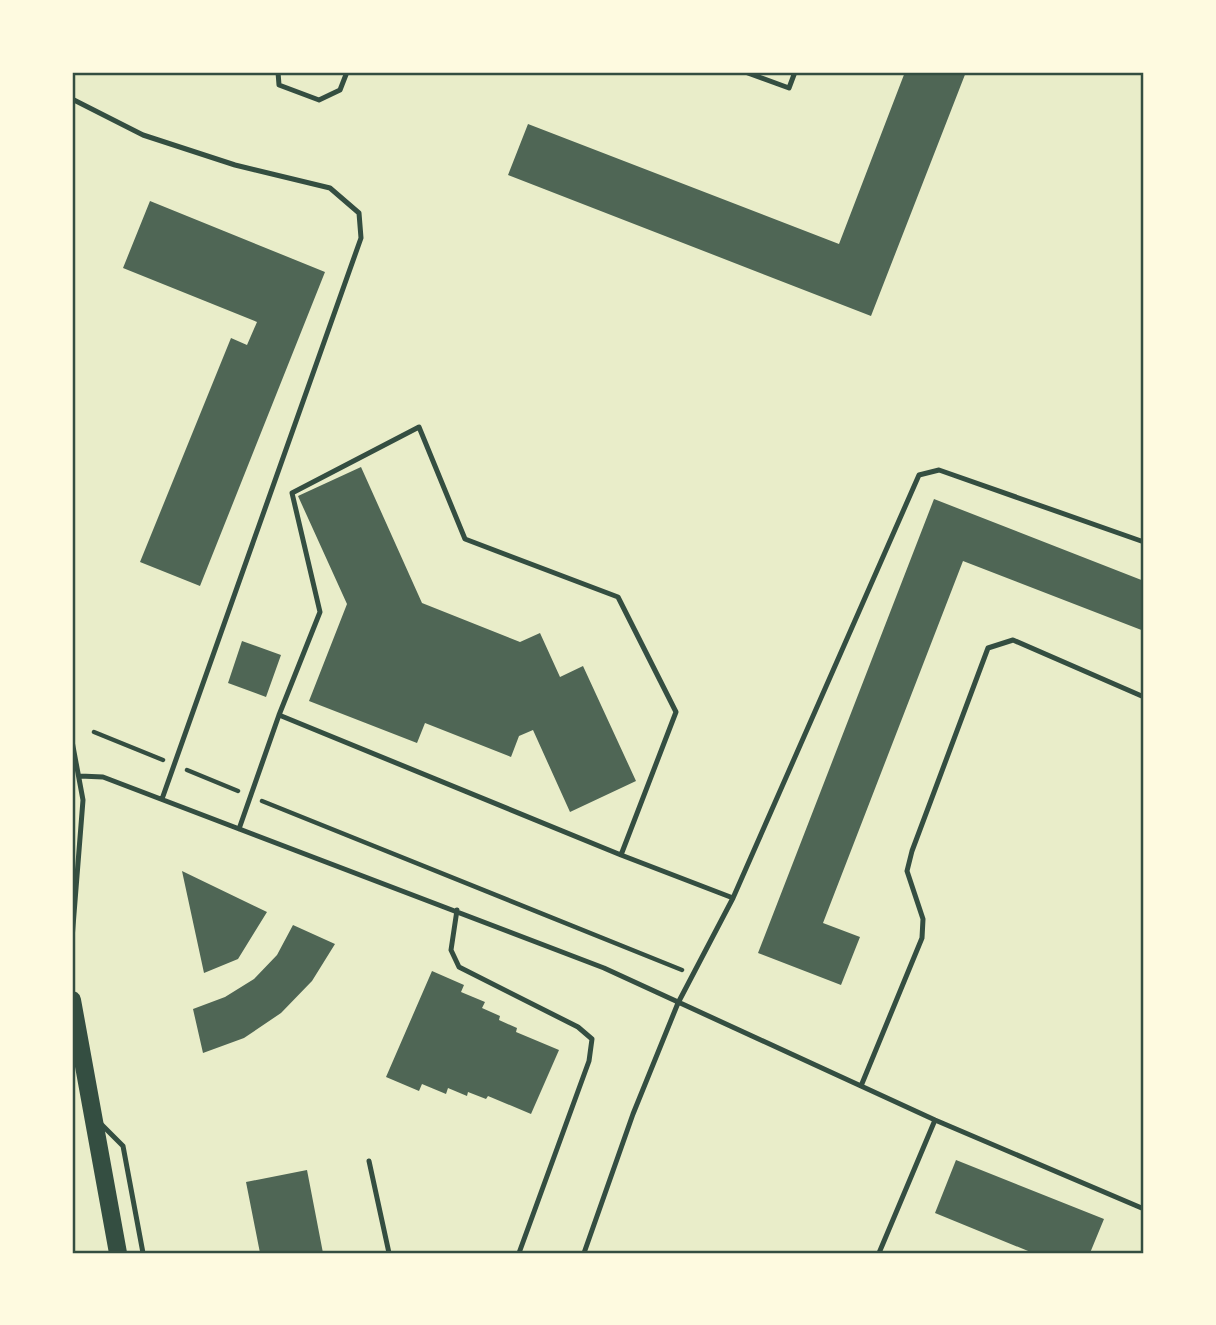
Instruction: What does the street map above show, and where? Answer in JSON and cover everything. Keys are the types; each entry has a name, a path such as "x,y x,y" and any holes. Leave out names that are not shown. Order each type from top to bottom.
{"main road":[{"path":"72,1000 118,1253"}],"lane":[{"path":"278,72 279,85 319,100 340,90 347,72"},
{"path":"745,72 789,88 795,72"},
{"path":"72,99 144,135 235,165 330,188 359,213 361,238 162,799"},
{"path":"239,829 279,715 320,612 292,493 419,427 465,539 618,597 677,712 621,855"},
{"path":"584,1253 633,1114 678,1003 733,898 919,474 939,470 1144,542"},
{"path":"861,1086 922,938 923,919 907,872 912,850 988,648 1013,640 1144,697"},
{"path":"279,715 733,898"},
{"path":"72,741 83,800 72,939"},
{"path":"80,776 103,777 604,968 935,1120 1144,1209"},
{"path":"457,910 451,950 459,967 578,1027 592,1039 589,1061 519,1253"},
{"path":"93,1116 122,1146 144,1253"},
{"path":"879,1253 935,1120"},
{"path":"369,1161 389,1253"}],"path":[{"path":"94,732 693,974"}],"building":[{"path":"905,72 966,72 871,316 508,175 528,124 839,244"},
{"path":"150,201 325,272 200,586 140,562 231,338 247,345 257,322 123,268"},
{"path":"361,467 422,603 520,642 540,633 560,677 583,666 636,781 570,812 533,730 519,736 511,757 425,723 417,743 309,701 347,604 298,496"},
{"path":"934,499 1144,581 1144,631 963,561 823,923 860,937 841,985 758,953"},
{"path":"242,641 281,655 266,697 228,683"},
{"path":"182,871 267,912 238,959 204,973"},
{"path":"293,925 335,944 312,981 281,1013 244,1038 203,1053 193,1009 225,997 254,979 277,955"},
{"path":"432,971 464,985 461,992 485,1002 482,1008 517,1028 516,1032 559,1050 531,1114 488,1096 486,1099 468,1092 467,1096 448,1088 446,1094 422,1084 419,1091 386,1077"},
{"path":"956,1160 1104,1219 1090,1253 1033,1253 935,1213"},
{"path":"307,1170 323,1253 260,1253 246,1182"}]}
